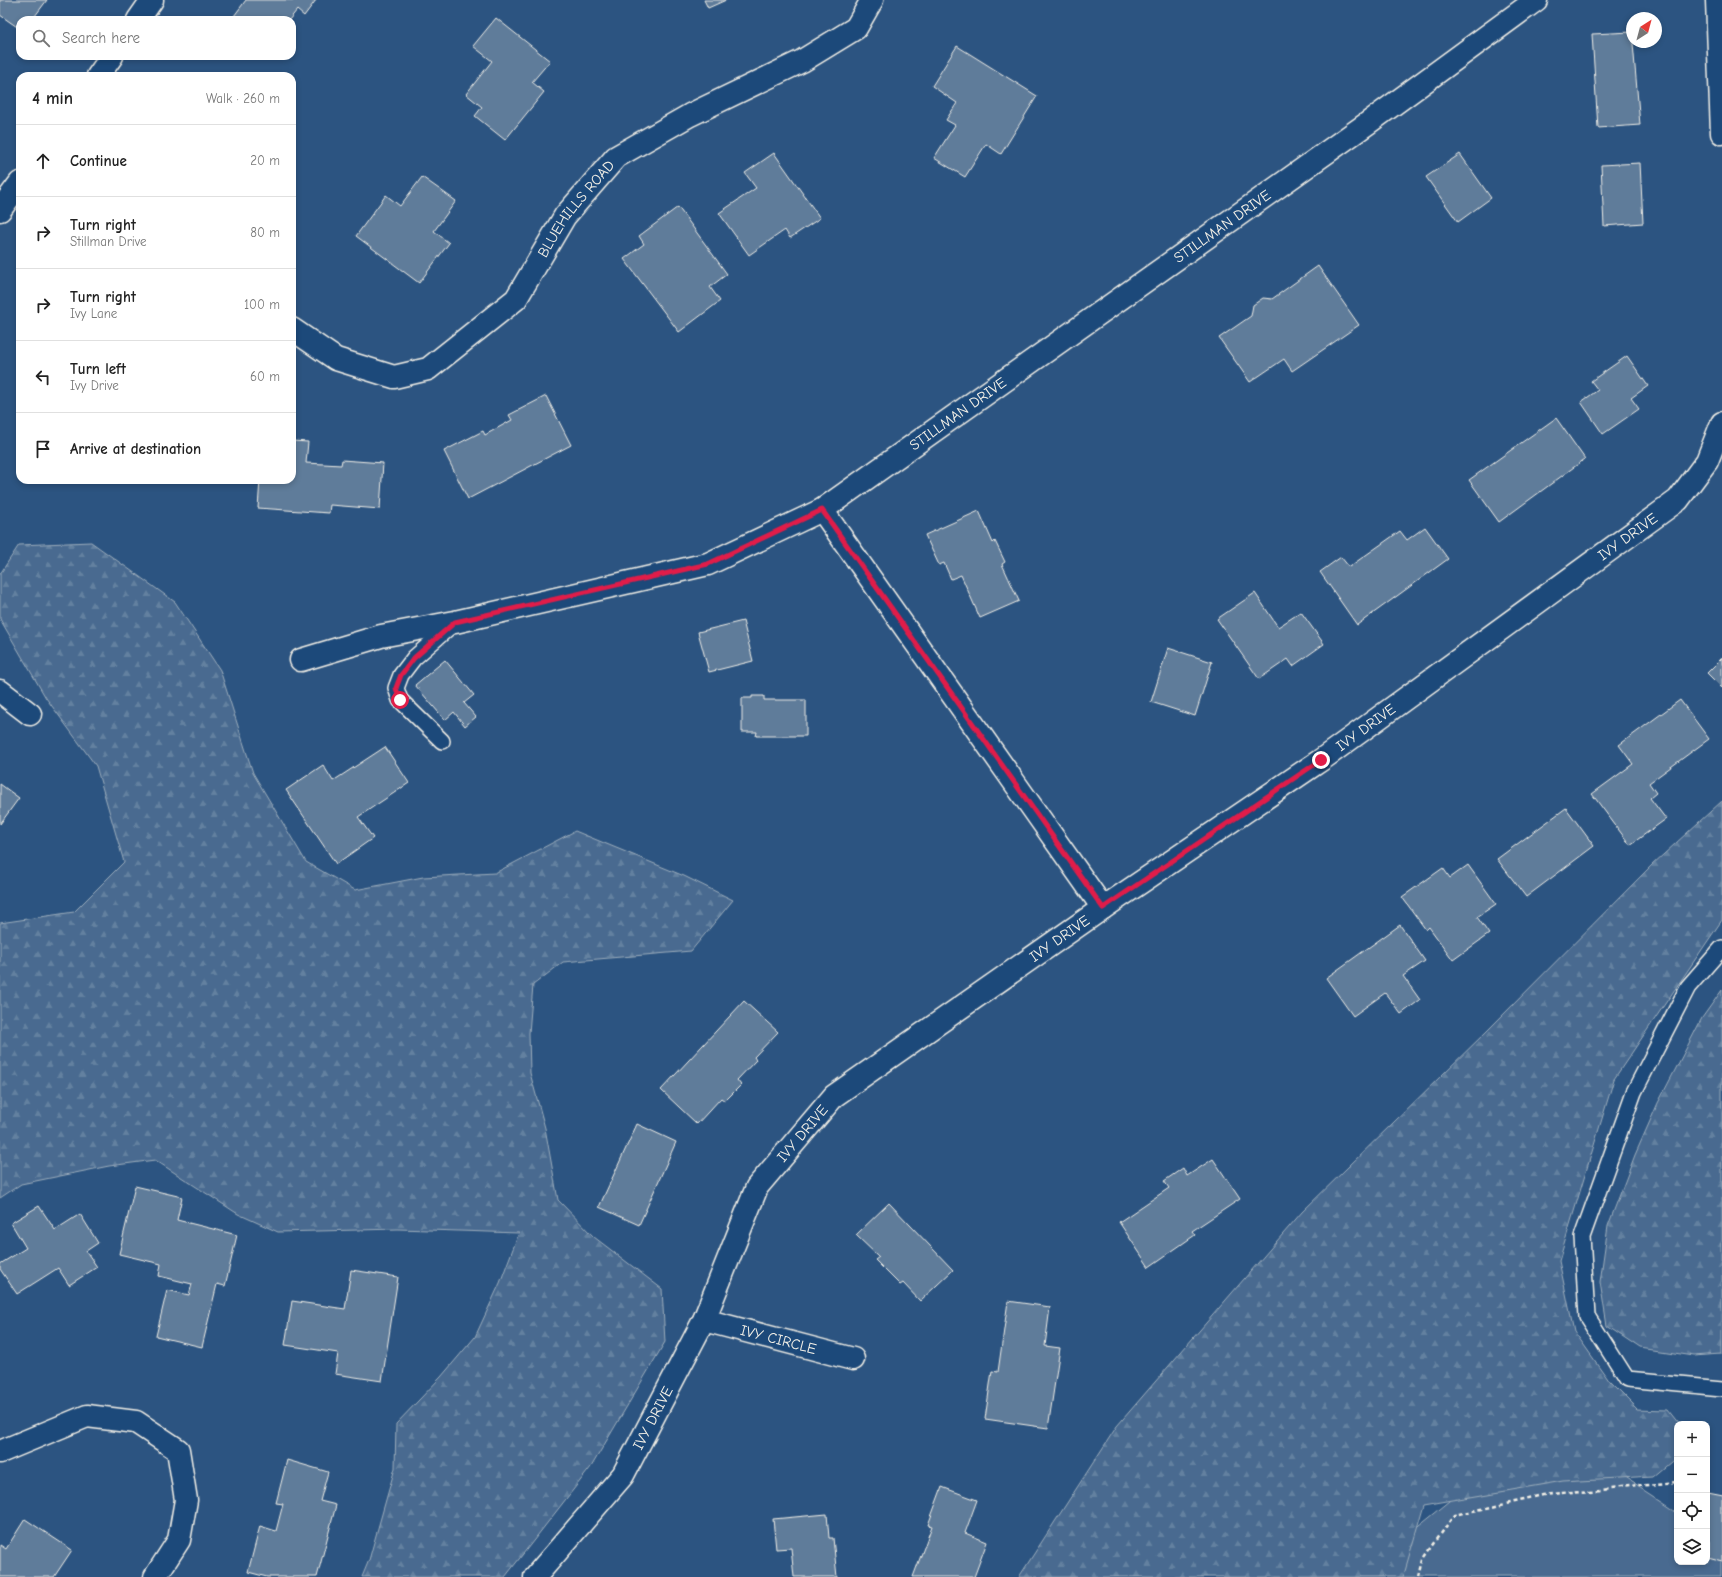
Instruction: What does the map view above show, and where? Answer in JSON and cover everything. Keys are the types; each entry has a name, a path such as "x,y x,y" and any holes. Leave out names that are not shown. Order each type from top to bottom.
{"street":[{"path":"141,16 152,0"},
{"name":"BLUEHILLS ROAD","path":"296,332 336,359 394,377 428,369 516,299 565,216 616,157 690,115 802,60 856,28 872,0"},
{"name":"STILLMAN DRIVE","path":"301,660 381,636 455,622 708,564 822,510 1361,128 1536,0"},
{"path":"1717,0 1722,133"},
{"path":"101,72 109,60"},
{"path":"0,210 16,188"},
{"name":"IVY DRIVE","path":"535,1577 623,1475 704,1320 757,1187 834,1096 1103,908 1321,760 1678,500 1707,461 1722,423"},
{"path":"822,510 1103,908"},
{"path":"0,691 30,714"},
{"name":"IVY CIRCLE","path":"704,1320 853,1359"},
{"path":"0,1452 88,1416 136,1422 178,1450 186,1500 179,1540 155,1577"}],"lane":[{"path":"442,741 400,700 396,688 401,675 414,658 455,622"},
{"path":"1722,948 1688,987 1634,1092 1582,1237 1587,1316 1627,1379 1722,1388"}],"path":[{"path":"1418,1577 1423,1560 1454,1514 1543,1496 1674,1482"}],"green space":[{"path":"91,542 175,602 220,670 253,773 306,862 355,890 423,877 495,873 575,831 684,876 733,900 691,951 563,962 533,985 529,1033 530,1073 545,1128 558,1200 594,1237 662,1289 665,1342 591,1467 505,1577 362,1577 369,1560 395,1468 396,1424 441,1377 475,1337 500,1283 519,1233 398,1229 278,1232 238,1214 155,1160 109,1166 21,1184 0,1198 0,923 74,912 124,862 96,766 46,698 0,619 0,574 19,545"},
{"path":"1722,801 1722,920 1614,1079 1559,1261 1574,1331 1610,1382 1637,1409 1668,1410 1677,1421 1674,1421 1674,1458 1653,1476 1563,1481 1424,1505 1403,1577 1019,1577 1117,1426 1302,1212 1487,1031 1652,865"},
{"path":"1722,990 1722,1354 1693,1356 1640,1348 1607,1326 1600,1282 1608,1226 1635,1155 1658,1103 1702,1018"},
{"path":"1544,1425 1674,1510 1674,1565 1710,1565 1710,1533 1722,1541 1722,1577 1356,1577"}],"building":[{"path":"0,0 47,0 35,16 16,16 16,26 0,15"},
{"path":"246,0 316,0 304,16 297,10 292,16 234,16"},
{"path":"704,0 726,0 708,8"},
{"path":"496,18 550,61 532,82 544,92 505,140 475,116 482,107 466,94 492,61 473,46"},
{"path":"1626,32 1626,48 1633,48 1640,125 1598,128 1592,34"},
{"path":"957,46 1037,96 1001,154 986,144 965,177 934,158 955,125 946,120 957,103 932,86"},
{"path":"774,153 820,218 790,238 785,230 749,255 719,213 756,188 745,173"},
{"path":"1460,154 1491,198 1458,222 1426,177"},
{"path":"1640,163 1643,223 1604,226 1601,165"},
{"path":"422,177 456,201 434,231 449,243 419,283 356,236 386,195 400,206"},
{"path":"678,207 727,274 710,287 720,301 679,332 624,259 644,244 639,236"},
{"path":"1318,266 1359,325 1292,371 1284,359 1250,382 1219,338 1251,316 1253,305 1263,298 1272,299"},
{"path":"1627,356 1648,386 1631,398 1639,409 1603,434 1581,402 1598,390 1591,381"},
{"path":"546,396 571,445 468,499 444,451 483,431 485,435 512,420 509,415"},
{"path":"1556,418 1585,459 1499,522 1469,480"},
{"path":"296,441 308,442 306,463 341,465 342,460 383,463 380,509 330,505 329,513 258,508 260,484 296,484"},
{"path":"979,511 993,543 995,541 1005,562 1002,564 1019,601 980,618 961,575 951,579 944,563 939,565 925,535"},
{"path":"1425,527 1448,559 1357,625 1320,572 1341,557 1349,567 1400,531 1407,540"},
{"path":"1255,593 1278,627 1301,612 1324,644 1293,666 1288,659 1259,679 1217,619"},
{"path":"743,621 753,661 709,672 698,632"},
{"path":"1168,648 1212,662 1195,716 1151,702"},
{"path":"1722,658 1722,688 1707,673"},
{"path":"445,660 474,695 464,703 476,717 465,726 454,712 445,720 415,685"},
{"path":"752,696 764,696 764,700 806,700 806,736 756,736 757,732 742,732 742,698 752,698"},
{"path":"1680,700 1709,739 1649,783 1656,793 1650,798 1666,819 1630,845 1592,794 1633,764 1619,745"},
{"path":"385,747 409,783 358,817 373,838 336,864 286,790 323,765 333,781"},
{"path":"0,784 19,798 0,824"},
{"path":"1566,808 1594,846 1526,897 1497,859"},
{"path":"1468,865 1496,904 1477,917 1489,934 1453,960 1429,927 1426,930 1402,897 1443,868 1450,878"},
{"path":"1400,925 1425,961 1403,976 1420,1000 1401,1014 1385,993 1353,1016 1326,978"},
{"path":"744,1001 778,1032 754,1057 756,1060 737,1080 741,1085 725,1101 721,1098 697,1124 661,1090"},
{"path":"637,1124 676,1142 639,1225 599,1207"},
{"path":"1213,1159 1240,1199 1192,1231 1195,1235 1149,1267 1119,1222 1169,1188 1164,1181 1183,1168 1187,1176"},
{"path":"135,1186 182,1197 177,1220 237,1235 225,1286 217,1284 202,1347 156,1336 167,1290 189,1295 192,1284 159,1276 161,1264 119,1254"},
{"path":"889,1203 953,1270 920,1301 903,1283 900,1285 875,1260 879,1257 856,1235"},
{"path":"39,1206 55,1230 80,1214 98,1243 86,1251 97,1267 69,1285 58,1268 17,1294 0,1269 0,1264 26,1248 11,1223"},
{"path":"351,1270 398,1277 382,1381 335,1374 338,1353 285,1345 292,1301 345,1309"},
{"path":"1008,1301 1050,1307 1045,1346 1060,1348 1048,1428 985,1419 992,1371 998,1372"},
{"path":"287,1460 328,1472 320,1501 336,1505 317,1577 267,1577 248,1572 260,1526 276,1531 283,1504 276,1503"},
{"path":"942,1487 977,1500 965,1533 987,1542 974,1577 913,1577 932,1526 928,1525"},
{"path":"1710,1494 1722,1496 1722,1561 1710,1558"},
{"path":"827,1514 829,1538 833,1538 837,1577 794,1577 791,1548 776,1549 773,1519"},
{"path":"25,1519 72,1550 54,1577 0,1577 0,1545 6,1549"}],"route":[{"path":"400,700 396,688 401,675 414,658 455,622 708,564 822,510 1103,908 1321,760"}]}
